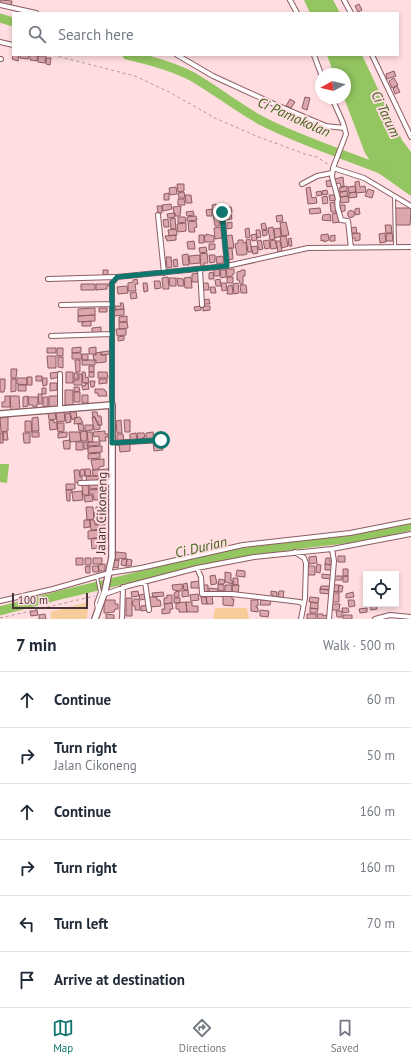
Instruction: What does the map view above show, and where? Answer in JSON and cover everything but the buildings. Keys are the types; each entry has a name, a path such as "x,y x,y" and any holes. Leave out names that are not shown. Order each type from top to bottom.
{"street":[{"path":"290,0 296,12"},
{"path":"344,0 350,12"},
{"path":"0,5 32,12"},
{"path":"0,42 12,45"},
{"path":"179,56 213,76 274,104 326,126 344,128"},
{"path":"314,56 319,68"},
{"path":"372,56 411,137"},
{"path":"334,104 344,128 345,138 333,168 332,177 338,199 338,211 340,213 341,220 348,221 351,248"},
{"path":"333,168 364,178 411,206"},
{"path":"302,184 321,175 332,173"},
{"path":"222,212 227,266"},
{"path":"158,215 164,273"},
{"path":"48,279 117,277 227,266 308,248 411,247"},
{"path":"200,269 202,305"},
{"path":"0,414 112,405 112,283 117,277"},
{"path":"61,305 112,304"},
{"path":"51,336 112,334"},
{"path":"60,374 60,409"},
{"name":"Jalan Cikoneng","path":"95,619 112,557 112,405"},
{"path":"112,443 161,440"},
{"path":"80,483 112,482"},
{"path":"0,602 108,575 243,545 350,533 411,521"},
{"path":"102,593 197,568 254,557 332,549 411,534"},
{"path":"329,619 334,561 332,549"},
{"path":"295,552 304,558 306,563 305,598 302,604 301,619"},
{"path":"197,568 201,577 201,593 203,594 232,594 300,602 302,604"},
{"path":"145,582 149,610"},
{"path":"122,619 123,587"},
{"path":"375,619 390,615 411,617"}],"lane":[{"path":"394,196 395,247"},
{"path":"97,578 102,593"}],"path":[{"path":"58,56 135,76 171,93 216,118 256,136 317,157 333,168"},
{"path":"0,618 102,593"}],"shaded area":[{"path":"88,602 87,619 51,619 51,612"},
{"path":"215,608 247,608 249,619 213,619"}],"water":[{"path":"304,0 333,0 339,12 310,12"},
{"name":"Ci Tarum","path":"327,56 362,56 402,140 411,152 411,196 377,172 365,153 346,104 351,104 351,68 332,68"},
{"path":"0,464 9,464 7,483 0,482"}],"waterway":[{"name":"Ci Pamokolan","path":"0,18 12,22"},
{"name":"Ci Pamokolan","path":"131,56 161,64 185,73 202,82 244,111 262,121 307,141 383,170"},
{"name":"Ci Durian","path":"0,611 226,555 364,537 411,526"}],"route":[{"path":"161,440 132,443 112,443 112,283 117,277 227,266 222,212"}]}
